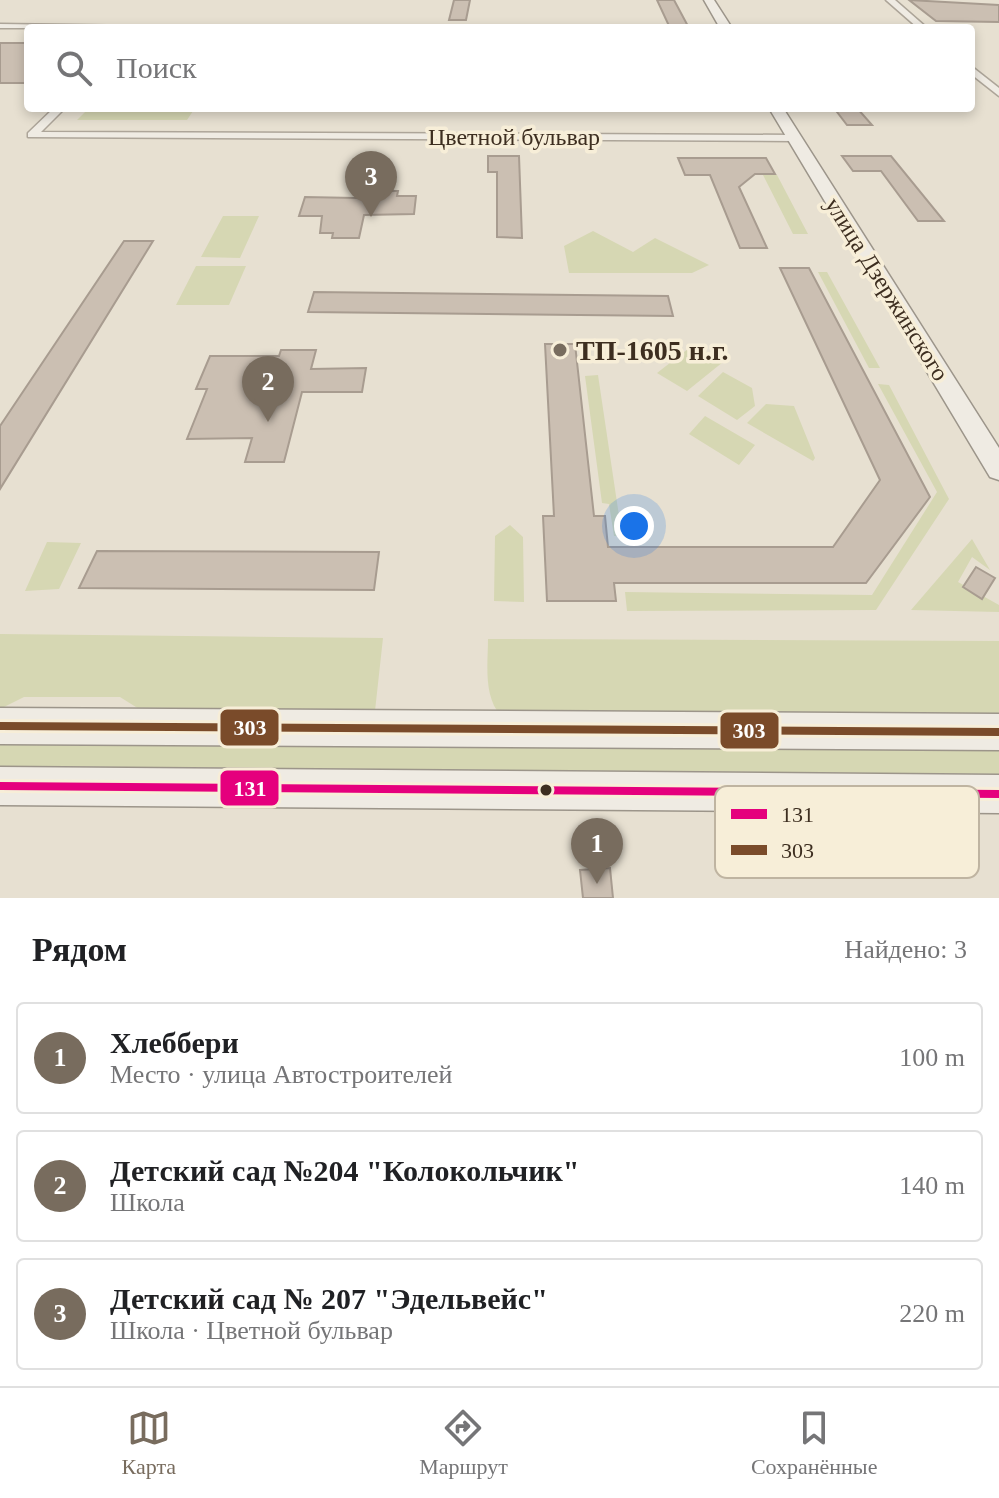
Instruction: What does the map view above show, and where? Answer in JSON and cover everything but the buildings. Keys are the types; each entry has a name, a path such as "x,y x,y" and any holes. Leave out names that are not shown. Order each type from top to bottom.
{"main road":[{"path":"709,0 724,24"},
{"name":"улица Дзержинского","path":"778,112 999,470"},
{"path":"0,726 999,732"},
{"path":"0,786 715,792"},
{"path":"979,794 999,794"}],"street":[{"path":"890,0 918,24"},
{"path":"0,26 24,26"},
{"path":"975,72 999,93"},
{"name":"Цветной бульвар","path":"56,112 32,135 794,138"}],"green space":[{"path":"85,112 192,112 187,120 77,120"},
{"path":"763,175 777,175 808,234 793,234"},
{"path":"223,216 259,216 240,258 201,257"},
{"path":"593,231 633,252 655,238 709,265 692,273 569,273 564,246"},
{"path":"196,266 246,266 229,305 176,305"},
{"path":"818,272 827,272 880,368 869,368"},
{"path":"693,345 723,362 687,391 657,373"},
{"path":"723,372 752,388 755,406 737,420 698,396"},
{"path":"598,375 622,536 614,536 609,504 602,503 585,376"},
{"path":"878,384 889,385 949,499 876,610 627,611 625,592 872,595 937,492"},
{"path":"766,404 794,406 815,458 813,461 747,423"},
{"path":"705,416 755,445 739,465 689,434"},
{"path":"510,525 523,537 524,602 494,601 495,536"},
{"path":"972,539 990,570 972,557 958,582 999,605 999,612 911,610"},
{"path":"47,542 81,543 59,589 25,591"},
{"path":"0,634 383,638 374,720 155,719 120,697 24,697 0,709"},
{"path":"488,639 999,641 999,727 501,716 489,689"},
{"path":"0,739 999,747 999,774 0,766"}],"transit line":[{"name":"303","path":"0,726 999,732"},
{"name":"131","path":"0,786 715,792"},
{"name":"131","path":"979,794 999,794"}],"place":[{"name":"Детский сад № 207 \"Эдельвейс\"","path":"371,217"},
{"name":"ТП-1605 н.г.","path":"560,350"},
{"name":"Детский сад №204 \"Колокольчик\"","path":"268,422"},
{"name":"Хлеббери","path":"597,884"}]}
